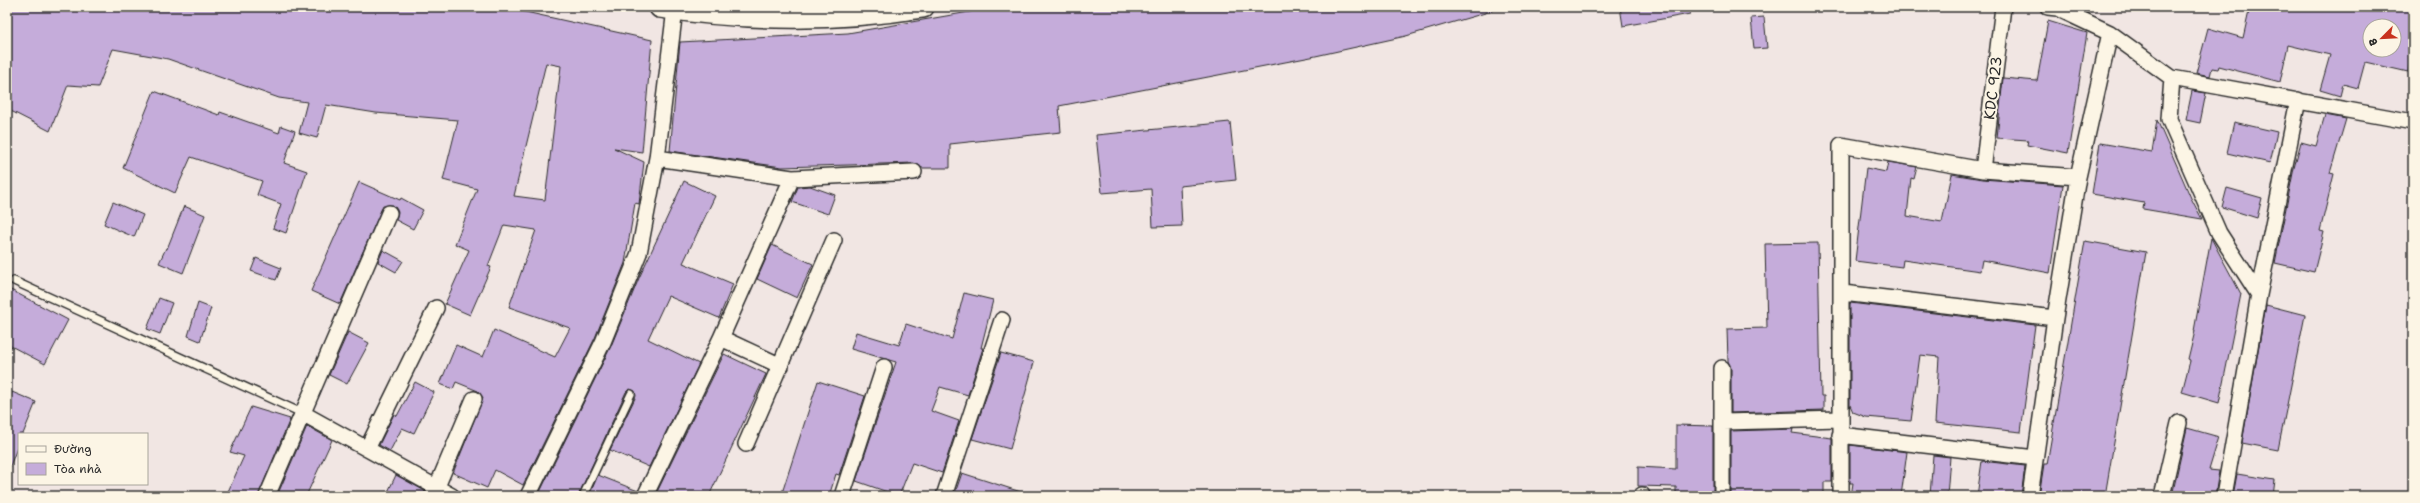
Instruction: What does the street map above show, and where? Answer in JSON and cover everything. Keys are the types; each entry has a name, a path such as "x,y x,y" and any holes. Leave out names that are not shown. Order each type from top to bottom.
{"main road":[{"path":"668,8 757,18 856,15 923,7"}],"street":[{"name":"KDC 923","path":"1983,170 2004,7"},
{"path":"2048,7 2057,8 2110,33 2172,78 2413,122"},
{"path":"528,496 603,342 640,253 657,158 668,8"},
{"path":"2030,496 2055,318 2078,177 2110,33"},
{"path":"2172,78 2169,119 2219,234 2259,294"},
{"path":"2224,496 2259,294 2298,100"},
{"path":"1841,496 1840,419 1843,293 1841,145 1983,170 2078,177"},
{"path":"657,158 792,178 914,172"},
{"path":"645,496 722,338 792,178"},
{"path":"267,496 304,414 389,213"},
{"path":"746,444 781,366 834,240"},
{"path":"1843,293 2055,318"},
{"path":"367,449 436,308"},
{"path":"944,496 1002,320"},
{"path":"722,338 781,366"},
{"path":"842,496 884,367"},
{"path":"1722,368 1722,496"},
{"path":"435,492 474,399"},
{"path":"304,414 367,449 435,492 452,496"},
{"path":"1723,422 1840,419"},
{"path":"2162,496 2179,423"},
{"path":"1840,435 2035,458"}],"lane":[{"path":"14,281 304,414"},
{"path":"583,496 631,394"}],"building":[{"path":"7,7 503,7 652,40 642,152 614,148 644,162 639,204 635,203 625,263 595,338 523,485 495,470 487,488 453,473 483,398 478,391 456,382 453,389 440,384 456,345 483,357 494,330 555,357 570,328 509,307 536,230 504,225 488,266 491,267 470,315 445,304 469,250 455,244 477,189 443,180 458,120 376,113 326,105 317,138 299,133 307,102 279,98 168,59 113,49 98,87 68,85 50,131 7,109","holes":["546,63 561,66 545,200 514,196"]},
{"path":"998,7 1492,7 1492,11 1406,36 1311,57 1059,106 1061,132 950,144 950,168 922,168 914,163 782,167 670,151 680,42 848,33"},
{"path":"1620,7 1689,7 1690,14 1623,26"},
{"path":"2250,7 2413,7 2413,48 2408,72 2365,62 2358,88 2343,84 2340,96 2320,90 2330,55 2288,45 2280,82 2219,66 2218,69 2212,68 2210,76 2196,73 2208,28 2243,38"},
{"path":"1764,17 1767,48 1754,49 1751,18"},
{"path":"2048,21 2087,33 2068,153 2027,145 2028,140 1997,138 2003,78 2037,81"},
{"path":"154,91 219,115 220,112 279,133 281,126 295,131 284,163 307,171 286,233 273,228 281,204 257,195 262,181 191,157 175,193 123,168"},
{"path":"2192,91 2206,93 2200,123 2186,120"},
{"path":"2325,115 2346,119 2330,173 2334,174 2320,231 2324,232 2314,272 2275,263 2294,168 2301,142 2316,146"},
{"path":"2157,120 2191,198 2202,219 2143,209 2144,203 2092,194 2100,143 2152,152"},
{"path":"1230,122 1236,180 1180,186 1182,226 1153,227 1151,189 1102,193 1096,135"},
{"path":"2234,122 2277,132 2270,163 2227,153"},
{"path":"1888,162 1917,167 1914,179 1911,178 1907,216 1942,222 1952,174 1982,179 2063,185 2050,273 1982,260 1980,271 1903,260 1902,267 1855,261 1866,168 1886,172"},
{"path":"684,181 715,196 683,263 733,284 719,318 668,296 648,339 699,364 649,467 610,450 636,396 635,391 630,389 626,392 578,496 538,496 611,346 639,278"},
{"path":"359,182 400,200 401,198 423,210 413,229 396,220 398,212 393,205 383,206 340,304 311,291"},
{"path":"810,186 835,195 828,214 792,202 798,187"},
{"path":"2227,188 2262,198 2257,218 2222,207"},
{"path":"113,202 143,215 134,237 104,224"},
{"path":"184,206 205,215 183,273 159,263 166,248 167,249"},
{"path":"2211,238 2241,294 2219,403 2182,392 2190,361 2188,360 2195,331"},
{"path":"2085,241 2146,252 2105,496 2039,496 2044,464 2047,464"},
{"path":"1818,243 1821,396 1824,396 1824,410 1731,413 1731,368 1728,361 1727,329 1767,328 1765,244"},
{"path":"772,245 813,264 797,298 757,279"},
{"path":"383,250 403,261 396,272 378,262"},
{"path":"256,258 281,268 276,280 251,271"},
{"path":"7,288 68,320 45,364 7,344"},
{"path":"964,293 993,300 981,348 983,348 968,395 940,387 931,411 959,421 942,473 912,463 899,496 856,481 896,362 851,349 856,332 899,345 906,324 952,339"},
{"path":"159,298 172,303 160,334 147,329"},
{"path":"198,303 211,308 200,341 188,336"},
{"path":"1850,303 2035,325 2021,432 1935,423 1939,357 1920,355 1911,421 1866,417 1853,412 1850,405"},
{"path":"2266,305 2305,315 2278,450 2242,443"},
{"path":"348,332 369,343 347,384 329,375"},
{"path":"1001,353 1034,362 1010,449 972,439"},
{"path":"724,354 766,374 709,496 655,496"},
{"path":"818,381 865,396 839,475 836,474 829,496 781,496"},
{"path":"415,382 434,392 414,433 402,428 390,451 379,445 394,414 397,416"},
{"path":"12,392 36,402 23,433 18,433 18,446 8,471 7,404"},
{"path":"251,407 290,419 258,496 226,496 244,456 230,452"},
{"path":"1676,425 1713,426 1713,496 1676,496 1676,487 1638,486 1638,467 1676,469"},
{"path":"307,426 332,440 306,496 277,496"},
{"path":"2187,428 2219,437 2209,470 2219,471 2215,496 2172,496"},
{"path":"1793,429 1792,433 1832,438 1832,482 1824,482 1824,496 1731,496 1731,431"},
{"path":"1850,445 1907,452 1901,496 1851,496 1853,483 1850,483"},
{"path":"1933,455 1950,457 1947,496 1930,496"},
{"path":"1982,461 2025,466 2021,496 1977,496"},
{"path":"962,473 1024,493 1024,496 954,496"},
{"path":"2237,474 2275,480 2273,496 2233,496"},
{"path":"396,475 425,491 424,496 386,496"},
{"path":"598,475 638,491 636,496 589,496"}]}
